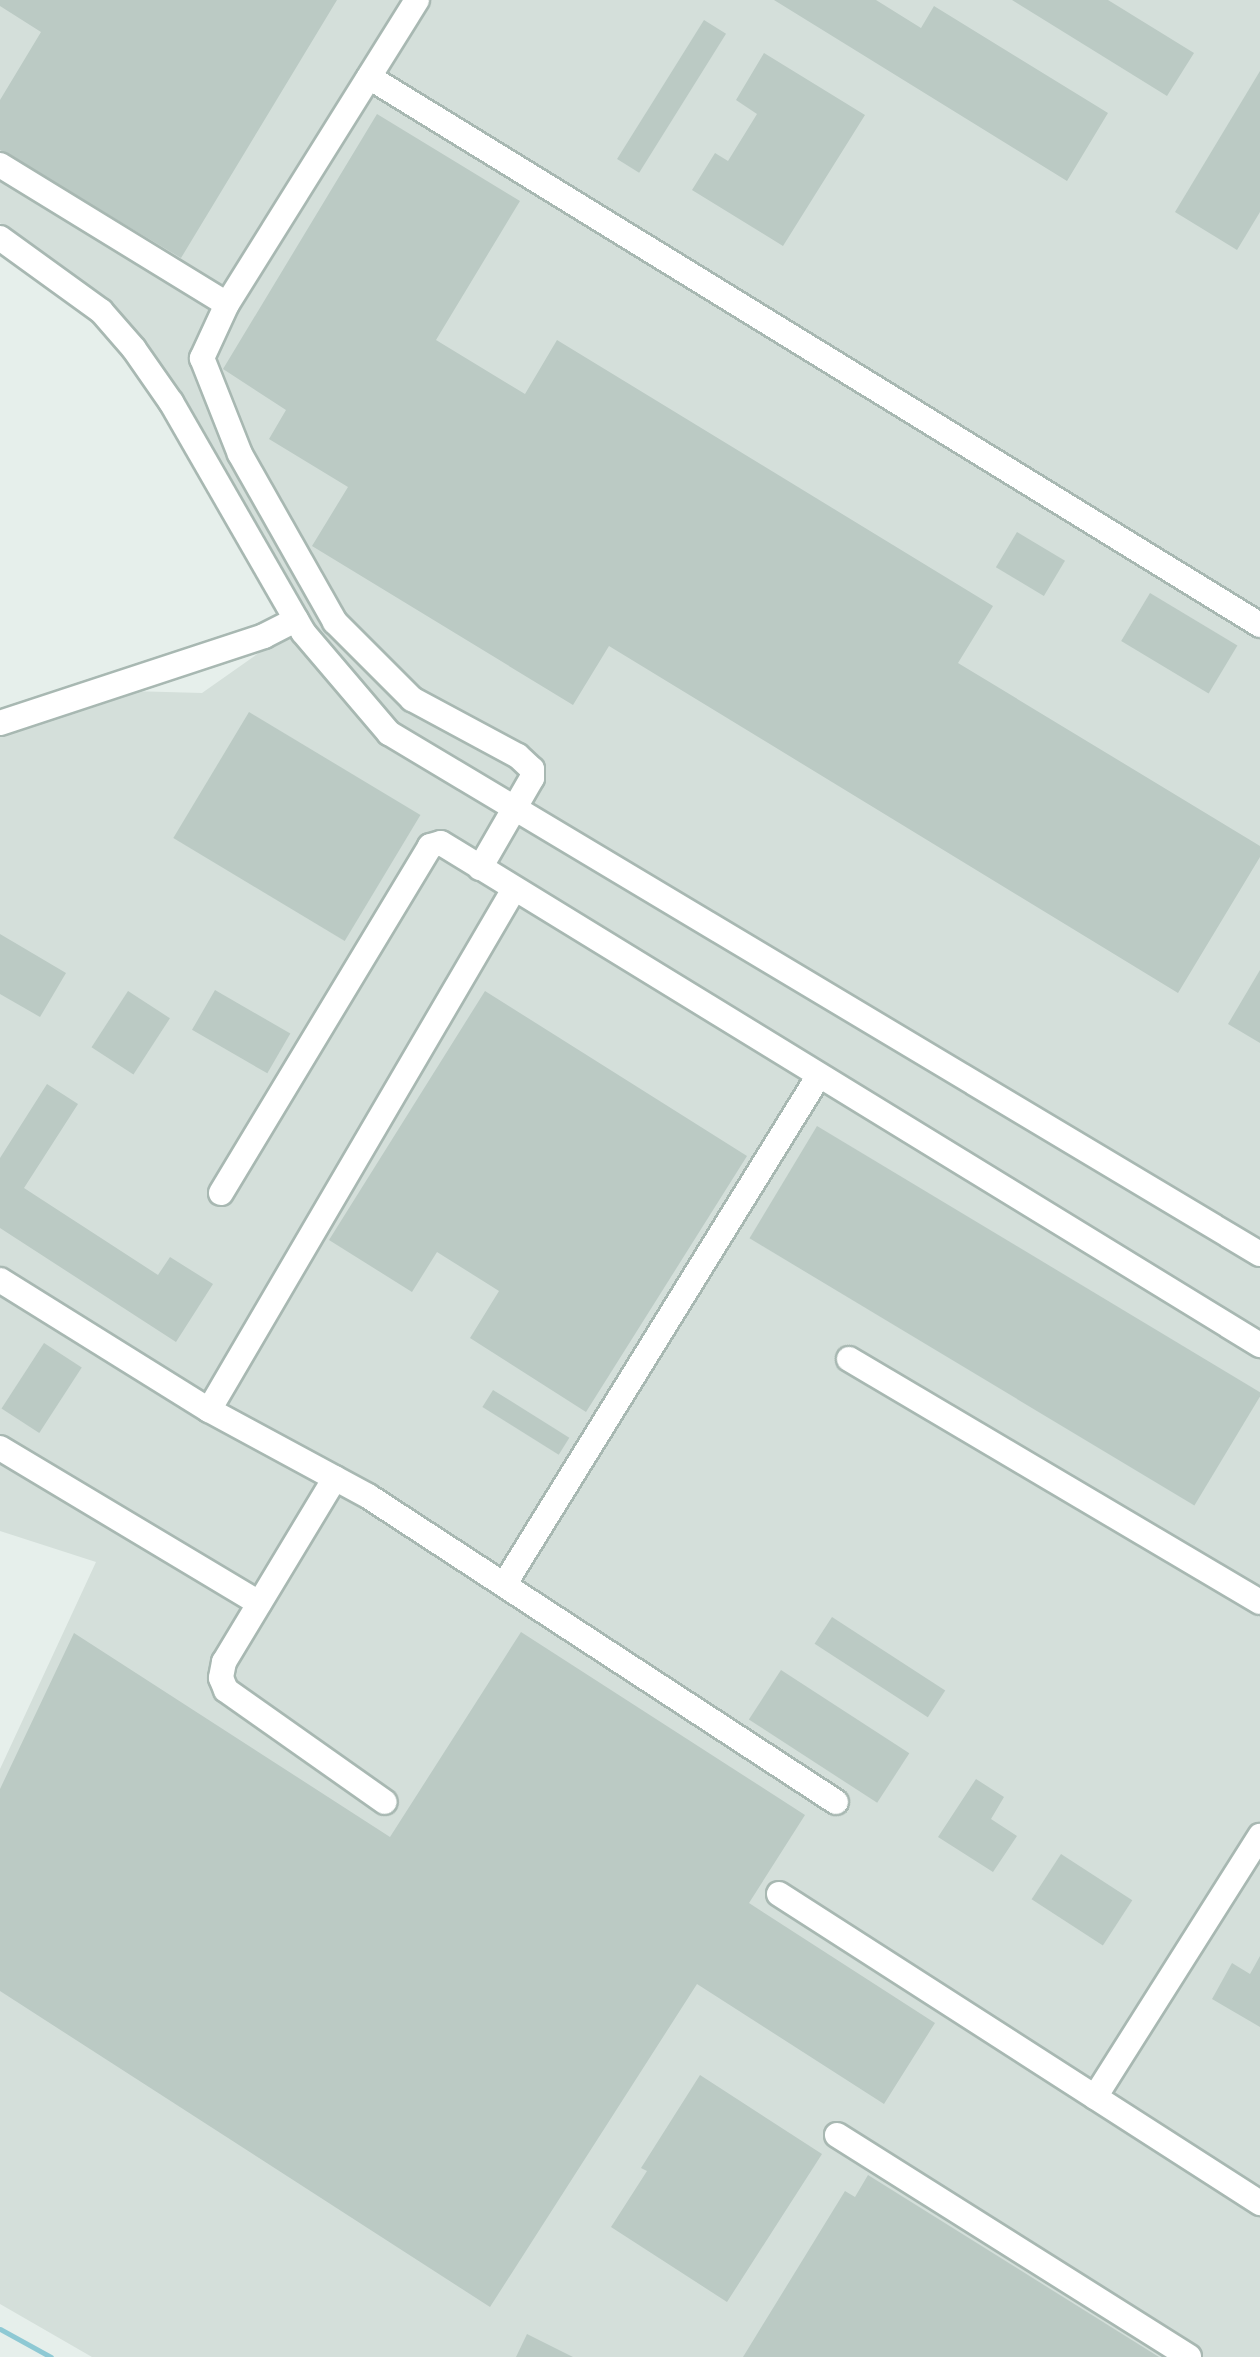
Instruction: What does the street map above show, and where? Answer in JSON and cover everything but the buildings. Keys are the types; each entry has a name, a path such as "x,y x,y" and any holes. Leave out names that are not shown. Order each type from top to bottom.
{"street":[{"path":"417,0 227,304 203,349 205,374 240,454 335,622 412,699 518,756 532,769 514,809 480,868"},
{"path":"369,77 1260,625"},
{"path":"0,165 227,304"},
{"path":"0,238 101,311 134,349 171,402 296,620 389,733 1260,1254"},
{"path":"0,723 264,636 296,620"},
{"path":"221,1193 430,846 441,843 818,1077 1260,1345"},
{"path":"209,1410 514,889"},
{"path":"504,1585 818,1077"},
{"path":"0,1280 209,1410 335,1478 836,1802"},
{"path":"849,1359 1260,1602"},
{"path":"0,1448 259,1603"},
{"path":"335,1478 224,1662 226,1690 385,1802"},
{"path":"1095,2097 1260,1836"},
{"path":"779,1894 1260,2203"},
{"path":"837,2135 1189,2357"}],"shaded area":[{"path":"0,0 1260,0 1260,2357 92,2357 0,2304 0,1769 96,1562 0,1531 0,730 130,691 202,693 307,619 113,309 0,223"}],"waterway":[{"path":"0,2329 51,2357"}]}
